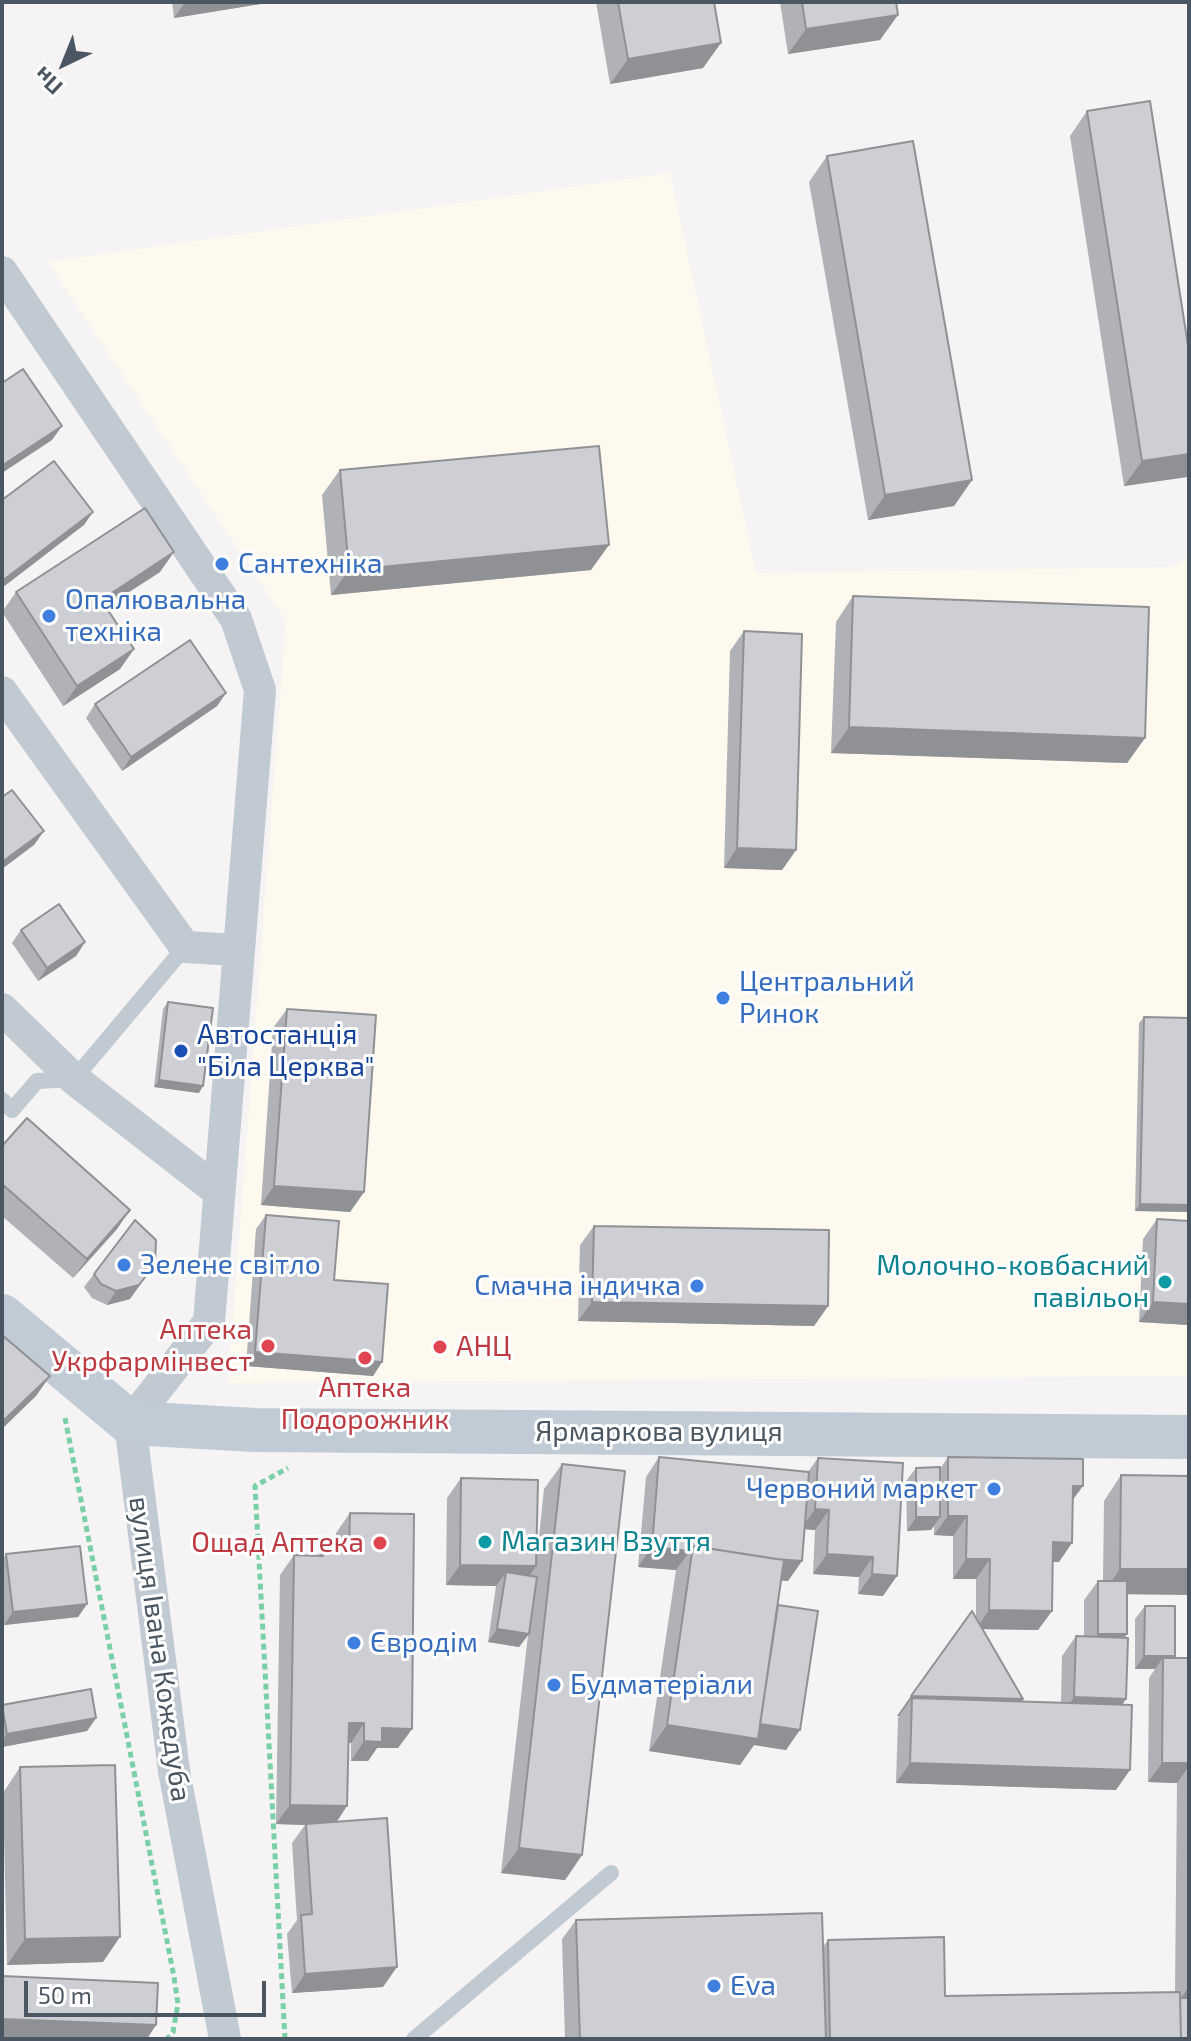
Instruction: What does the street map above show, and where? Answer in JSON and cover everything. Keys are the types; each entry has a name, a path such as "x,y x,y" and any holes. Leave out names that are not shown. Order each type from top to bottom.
{"street":[{"path":"2,272 236,619 260,690 209,1322 130,1423 2,1316"},
{"path":"2,692 185,947 238,950"},
{"path":"2,1009 74,1079 218,1191"},
{"name":"Ярмаркова вулиця","path":"130,1423 255,1430 1189,1437"},
{"name":"вулиця Івана Кожедуба","path":"130,1423 174,1771 225,2039"}],"lane":[{"path":"2,1100 12,1110 37,1081 74,1079 185,947"},
{"path":"414,2039 611,1873"}],"path":[{"path":"65,1417 178,2004 173,2032 167,2039"},
{"path":"285,2039 255,1486 290,1467"}],"shaded area":[{"name":"Центральний Ринок","path":"670,173 756,573 1172,567 1189,557 1189,1376 228,1383 286,621 48,262"}],"building":[{"path":"618,2 714,2 721,43 628,59"},
{"path":"802,2 896,2 898,15 806,29"},
{"path":"1150,101 1189,352 1189,454 1142,461 1087,111"},
{"path":"913,141 972,480 885,495 827,156"},
{"path":"23,369 62,426 3,465 2,383"},
{"path":"599,446 609,545 349,570 340,470"},
{"path":"54,461 93,512 2,581 2,500"},
{"name":"Опалювальна техніка","path":"145,508 174,552 101,600 134,649 77,686 16,592"},
{"path":"853,596 1149,607 1145,738 849,727"},
{"path":"744,631 802,634 796,850 737,848"},
{"path":"190,640 226,693 131,757 95,704"},
{"path":"12,790 44,831 2,862 2,797"},
{"path":"59,904 85,942 47,968 21,930"},
{"name":"Автостанція \"Біла Церква\"","path":"168,1002 213,1008 203,1086 159,1080"},
{"path":"287,1009 376,1015 364,1192 274,1186"},
{"path":"1144,1017 1189,1018 1189,1205 1140,1204"},
{"path":"27,1118 130,1210 87,1259 2,1184 2,1146"},
{"path":"266,1215 339,1221 334,1280 388,1284 382,1362 255,1352"},
{"path":"1157,1219 1189,1221 1189,1304 1153,1302"},
{"name":"Зелене світло","path":"135,1220 156,1240 155,1264 139,1285 116,1291 101,1284 94,1274"},
{"name":"Смачна індичка","path":"594,1226 829,1230 828,1306 592,1302"},
{"path":"2,1335 50,1376 2,1422"},
{"path":"659,1457 809,1472 802,1561 693,1546 690,1551 652,1547"},
{"path":"948,1457 1083,1459 1083,1486 1073,1486 1072,1543 1053,1542 1052,1611 989,1610 990,1559 966,1559 967,1516 948,1516"},
{"path":"818,1458 903,1463 897,1576 872,1574 873,1557 827,1554 829,1510 815,1509"},
{"name":"Будматеріали","path":"562,1464 625,1471 582,1855 519,1848"},
{"path":"940,1467 940,1517 916,1517 916,1468"},
{"path":"1121,1475 1189,1476 1189,1569 1120,1569"},
{"name":"Магазин Взуття","path":"461,1478 538,1480 536,1566 460,1565"},
{"path":"350,1513 414,1514 412,1729 382,1728 382,1742 364,1741 364,1723 349,1723 347,1806 290,1805 294,1555 323,1556 323,1549 349,1549"},
{"path":"80,1546 87,1604 13,1612 6,1554"},
{"path":"693,1546 784,1560 758,1739 667,1725"},
{"path":"506,1572 537,1577 529,1634 497,1629"},
{"path":"1098,1581 1127,1581 1127,1634 1098,1634"},
{"path":"778,1605 818,1611 800,1730 760,1724"},
{"path":"1145,1606 1175,1606 1175,1656 1144,1656"},
{"path":"972,1611 1023,1699 911,1696"},
{"path":"1076,1636 1128,1638 1126,1699 1074,1697"},
{"path":"1163,1658 1189,1658 1189,1763 1162,1763"},
{"path":"91,1689 96,1718 7,1734 2,1705"},
{"path":"912,1698 1132,1705 1130,1770 910,1763"},
{"path":"115,1765 120,1937 25,1939 20,1767"},
{"path":"387,1818 397,1967 305,1974 301,1915 312,1914 306,1824"},
{"path":"822,1913 826,2039 580,2039 576,1920"},
{"path":"944,1937 945,1996 1180,1992 1181,2039 830,2039 828,1940"},
{"path":"2,1976 158,1983 156,2025 2,2019"},
{"path":"1180,1998 1189,1998 1189,2039 1181,2039"}],"place":[{"name":"Сантехніка","path":"222,564"},
{"name":"Опалювальна техніка","path":"49,616"},
{"name":"Центральний Ринок","path":"723,998"},
{"name":"Автостанція \"Біла Церква\"","path":"181,1051"},
{"name":"Зелене світло","path":"124,1265"},
{"name":"Молочно-ковбасний павільон","path":"1165,1282"},
{"name":"Смачна індичка","path":"697,1286"},
{"name":"Аптека Укрфармінвест","path":"268,1346"},
{"name":"АНЦ","path":"440,1347"},
{"name":"Аптека Подорожник","path":"365,1358"},
{"name":"Червоний маркет","path":"994,1489"},
{"name":"Магазин Взуття","path":"485,1542"},
{"name":"Ощад Аптека","path":"380,1543"},
{"name":"Євродім","path":"354,1643"},
{"name":"Будматеріали","path":"554,1685"},
{"name":"Eva","path":"714,1986"}]}
